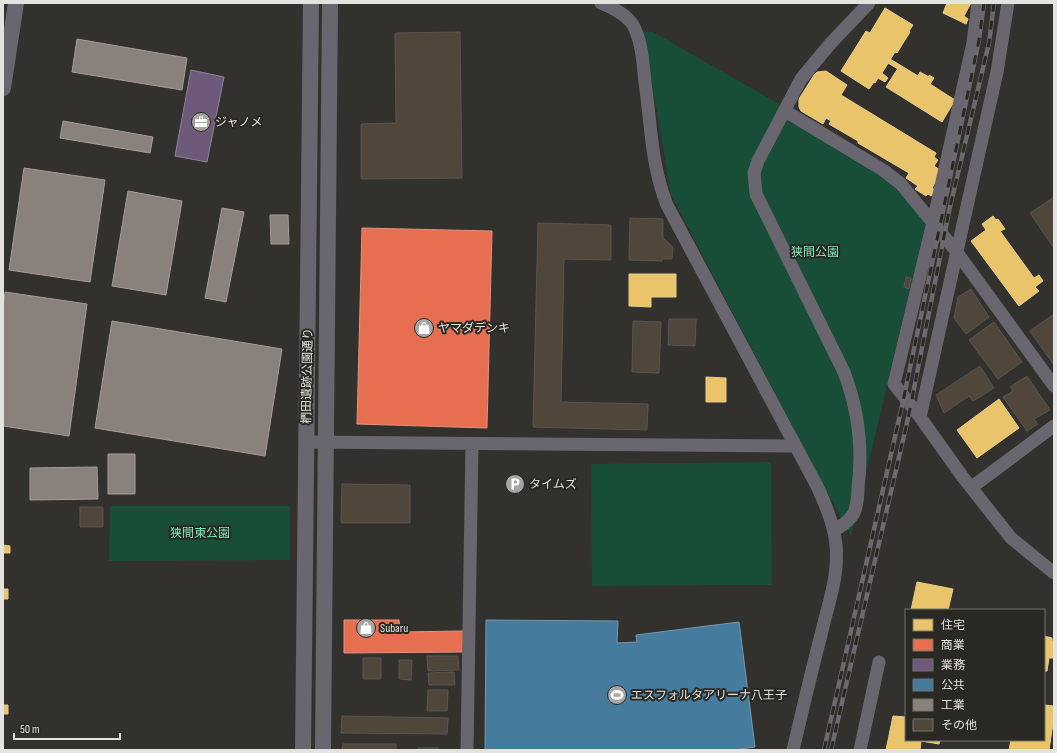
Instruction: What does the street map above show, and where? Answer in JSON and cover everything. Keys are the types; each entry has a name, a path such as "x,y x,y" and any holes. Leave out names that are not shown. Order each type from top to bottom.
{"street":[{"path":"3,88 16,3"},
{"name":"椚田遺跡公園通り","path":"303,750 311,3"},
{"name":"椚田遺跡公園通り","path":"323,750 330,3"},
{"path":"601,3 621,13 628,19 638,38 643,62 655,168 667,205 823,499 828,510 834,532 836,559 834,585 793,750"},
{"path":"834,532 848,521 854,513 857,499 860,475 860,455 859,434 855,409 844,372 756,194 754,173 758,161 801,79 830,44 869,3"},
{"path":"978,3 973,43 933,222 894,384 920,417 962,476 1011,538 1054,573"},
{"path":"920,417 997,72 1008,3"},
{"path":"785,111 883,170 901,184 956,251 1054,386"},
{"path":"972,487 1054,426"},
{"path":"306,442 795,446"},
{"path":"467,750 472,444"},
{"path":"860,750 879,662"}],"green space":[{"name":"狭間公園","path":"638,31 653,32 786,108 913,194 928,214 851,536 671,195 644,37"},
{"path":"771,462 772,585 592,586 591,464"},
{"name":"狭間東公園","path":"110,506 290,506 290,560 109,561"}],"building: 住宅":[{"path":"947,3 971,3 964,16 968,19 966,24 943,13"},
{"path":"885,8 913,25 897,53 895,52 882,73 888,78 885,82 878,78 869,89 841,71 866,31 870,33"},
{"path":"890,59 900,65 898,69 888,63"},
{"path":"900,65 918,76 920,72 934,78 930,84 955,100 942,122 886,87"},
{"path":"826,71 847,85 841,95 936,153 934,157 938,160 934,166 940,170 936,177 938,178 932,188 935,190 931,196 928,194 926,196 915,189 918,186 906,178 909,173 829,124 831,121 826,118 823,124 801,111 799,107 799,99 814,75 817,72"},
{"path":"993,216 996,220 998,219 1005,229 1000,231 1034,278 1039,275 1043,281 1035,287 1039,291 1019,306 971,241 986,230 982,224"},
{"path":"629,274 676,274 676,297 651,297 651,307 629,306"},
{"path":"706,377 726,378 726,402 706,402"},
{"path":"999,399 1019,428 977,458 957,430"},
{"path":"3,545 10,546 10,553 3,553"},
{"path":"917,582 953,589 948,609 911,609"},
{"path":"3,589 8,589 8,599 3,599"},
{"path":"1045,636 1052,638 1052,641 1054,641 1054,658 1049,658 1047,671 1045,671"},
{"path":"3,705 8,705 8,714 3,714"},
{"path":"1045,705 1054,706 1049,750 1009,750 1011,741 1045,741"},
{"path":"893,716 905,717 905,741 921,741 920,750 886,750"},
{"path":"921,741 940,741 939,744"}],"building: 商業":[{"name":"ヤマダデンキ","path":"362,228 492,231 487,428 357,424"},
{"path":"344,620 399,620 400,632 463,631 462,652 344,653"}],"building: 業務":[{"path":"191,70 224,77 207,162 175,156"}],"building: 公共":[{"name":"エスフォルタアリーナ八王子","path":"486,620 618,621 617,643 637,642 636,635 739,622 755,747 733,750 485,750"}],"building: 工業":[{"path":"77,39 187,58 182,90 72,72"},
{"path":"63,121 153,137 150,153 60,138"},
{"path":"24,168 105,180 90,282 9,270"},
{"path":"128,191 182,201 166,295 112,286"},
{"path":"222,208 244,212 226,302 205,298"},
{"path":"270,215 288,215 289,244 271,244"},
{"path":"5,292 87,304 69,436 3,426 3,308"},
{"path":"112,321 282,349 265,456 95,428"},
{"path":"108,454 135,454 135,494 108,494"},
{"path":"97,467 98,499 30,500 30,468"}],"building: その他":[{"path":"460,32 462,178 361,179 361,124 396,123 395,33"},
{"path":"1054,197 1054,248 1030,213"},
{"path":"630,218 663,219 663,238 673,247 672,259 662,259 662,261 629,260"},
{"path":"538,223 611,225 611,260 564,259 561,402 648,404 647,430 533,427"},
{"path":"906,277 911,278 909,289 904,287"},
{"path":"971,289 989,317 966,334 954,318 958,297"},
{"path":"1054,314 1054,365 1030,331"},
{"path":"669,319 696,319 695,346 668,345"},
{"path":"633,321 661,322 659,373 632,372"},
{"path":"994,322 1022,362 998,379 969,340"},
{"path":"980,366 994,388 973,401 969,396 944,413 936,395"},
{"path":"1027,376 1050,410 1034,419 1038,424 1027,431 1003,397 1013,391 1010,387"},
{"path":"342,484 410,485 410,523 341,523"},
{"path":"80,507 103,507 103,527 80,527"},
{"path":"427,656 458,656 459,670 428,671"},
{"path":"363,658 381,658 381,679 363,679"},
{"path":"399,660 412,660 411,680 399,679"},
{"path":"454,672 455,685 429,685 428,673"},
{"path":"428,690 448,690 447,711 427,711"},
{"path":"342,716 448,718 447,734 341,733"},
{"path":"343,744 396,744 396,750 342,750"},
{"path":"418,748 439,748 439,750 418,750"}],"railway":[{"path":"824,750 902,406 979,40 984,3"},
{"path":"831,750 909,414 949,211 989,43 994,3"}],"place":[{"name":"ジャノメ","path":"201,122"},
{"name":"ヤマダデンキ","path":"424,328"},
{"name":"タイムズ","path":"515,484"},
{"name":"Subaru","path":"366,628"},
{"name":"エスフォルタアリーナ八王子","path":"617,695"}]}
